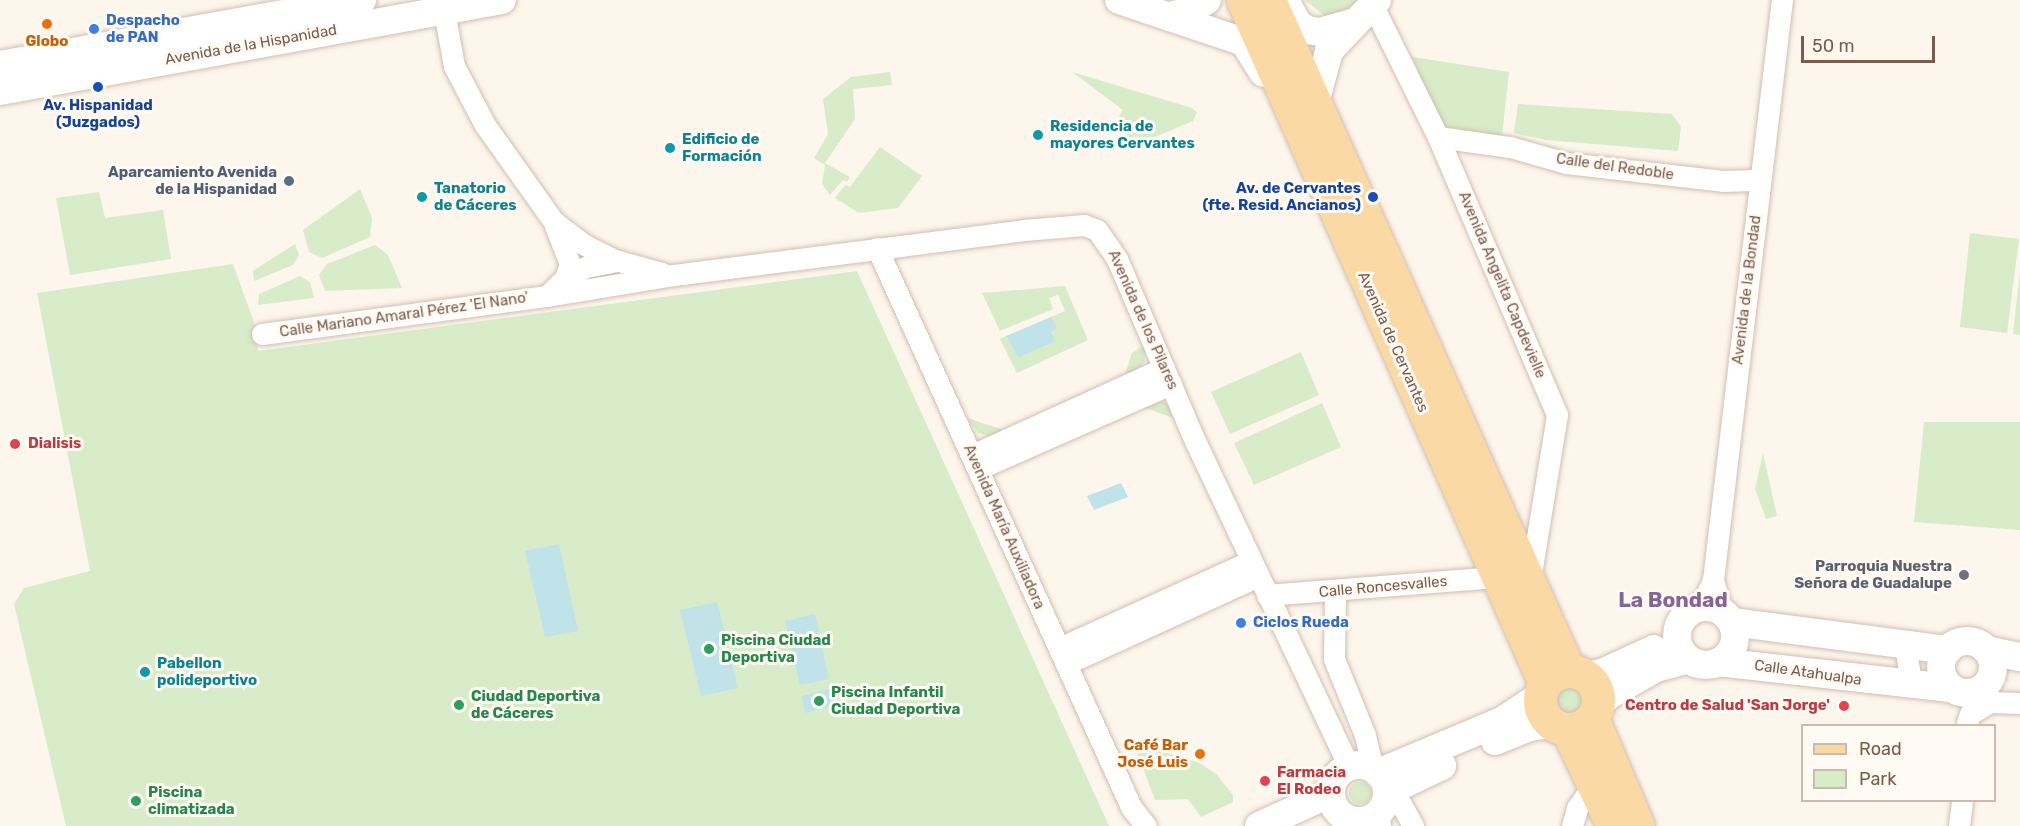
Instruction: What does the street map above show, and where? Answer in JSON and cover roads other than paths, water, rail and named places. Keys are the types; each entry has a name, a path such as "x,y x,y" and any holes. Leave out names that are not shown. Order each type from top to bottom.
{"main road":[{"name":"Avenida de la Hispanidad","path":"6,76 362,0"},
{"name":"Avenida de la Hispanidad","path":"6,76 443,6 502,0"},
{"path":"1119,0 1244,42 1267,80 1278,82"},
{"path":"1170,16 1188,12 1207,0"},
{"name":"Avenida de Cervantes","path":"1243,0 1498,577 1568,701"},
{"name":"Avenida de Cervantes","path":"1269,0 1530,581 1568,701"},
{"path":"1285,0 1297,23 1307,30 1320,32 1367,9"},
{"path":"1315,103 1329,51 1367,9"},
{"path":"1568,701 1602,673 1652,651 1677,631 1687,614 1718,614 1905,646 1948,650 1963,641 1973,693"},
{"path":"1303,826 1365,799 1502,721 1568,701 1609,695 1648,673 1689,659 1705,664 1718,662 1732,648 1718,614"},
{"path":"1677,631 1678,643 1689,659"},
{"path":"1948,650 1941,674 1973,693"},
{"name":"Calle Atahualpa","path":"1718,662 1973,693 2019,657"},
{"path":"1568,701 1594,784 1613,826"},
{"path":"1568,701 1638,826"},
{"path":"1259,826 1365,799"}],"street":[{"name":"Avenida de la Bondad","path":"1718,614 1713,580 1782,0"},
{"path":"443,6 454,66 485,125 554,222 593,256"},
{"name":"Avenida Angelita Capdevielle","path":"1367,9 1438,137 1557,415 1530,581"},
{"name":"Calle del Redoble","path":"1438,137 1510,147 1566,163 1723,181 1760,188"},
{"path":"554,222 570,264 573,284 674,275"},
{"name":"Avenida de los Pilares","path":"674,275 877,248 1074,226 1097,230 1117,259 1254,568 1365,799 1401,804 1413,826"},
{"name":"Avenida María Auxiliadora","path":"877,248 1063,656 1132,817 1146,826"},
{"name":"Calle Mariano Amaral Pérez 'El Nano'","path":"262,334 546,296 573,284 593,256 674,275"},
{"path":"975,462 1168,376"},
{"path":"1063,656 1254,568"},
{"name":"Calle Roncesvalles","path":"1267,595 1335,593 1498,577"},
{"path":"1335,593 1334,659 1365,735 1365,799"},
{"path":"1899,685 1909,670 1905,646"},
{"path":"1973,693 2016,703"},
{"path":"1973,693 1982,706 2016,703"},
{"path":"1570,822 1594,784"},
{"path":"1959,826 1962,802"}],"water":[{"path":"1051,317 1057,329 1051,332 1056,341 1018,358 1006,336"},
{"path":"1121,483 1128,497 1094,510 1087,496"},
{"path":"559,544 578,631 545,637 525,551"},
{"name":"Piscina Ciudad Deportiva","path":"717,602 738,688 701,696 680,610"},
{"name":"Piscina Ciudad Deportiva","path":"815,614 829,679 800,685 785,621"},
{"name":"Piscina Infantil Ciudad Deportiva","path":"833,688 836,705 805,713 802,696"}],"place":[{"name":"Globo","path":"47,24"},
{"name":"Despacho de PAN","path":"94,29"},
{"name":"Av. Hispanidad (Juzgados)","path":"98,87"},
{"name":"Residencia de mayores Cervantes","path":"1038,135"},
{"name":"Edificio de Formación","path":"670,148"},
{"name":"Aparcamiento Avenida de la Hispanidad","path":"289,181"},
{"name":"Tanatorio de Cáceres","path":"422,197"},
{"name":"Av. de Cervantes (fte. Resid. Ancianos)","path":"1373,197"},
{"name":"Dialisis","path":"15,444"},
{"name":"Parroquia Nuestra Señora de Guadalupe","path":"1964,575"},
{"name":"Ciclos Rueda","path":"1241,623"},
{"name":"Piscina Ciudad Deportiva","path":"709,649"},
{"name":"Pabellon polideportivo","path":"145,672"},
{"name":"Piscina Infantil Ciudad Deportiva","path":"819,701"},
{"name":"Ciudad Deportiva de Cáceres","path":"459,705"},
{"name":"Centro de Salud 'San Jorge'","path":"1844,706"},
{"name":"Café Bar José Luis","path":"1200,754"},
{"name":"Farmacia El Rodeo","path":"1265,781"},
{"name":"Piscina climatizada","path":"136,801"}],"district":[{"name":"La Bondad","path":"1673,600"}]}
